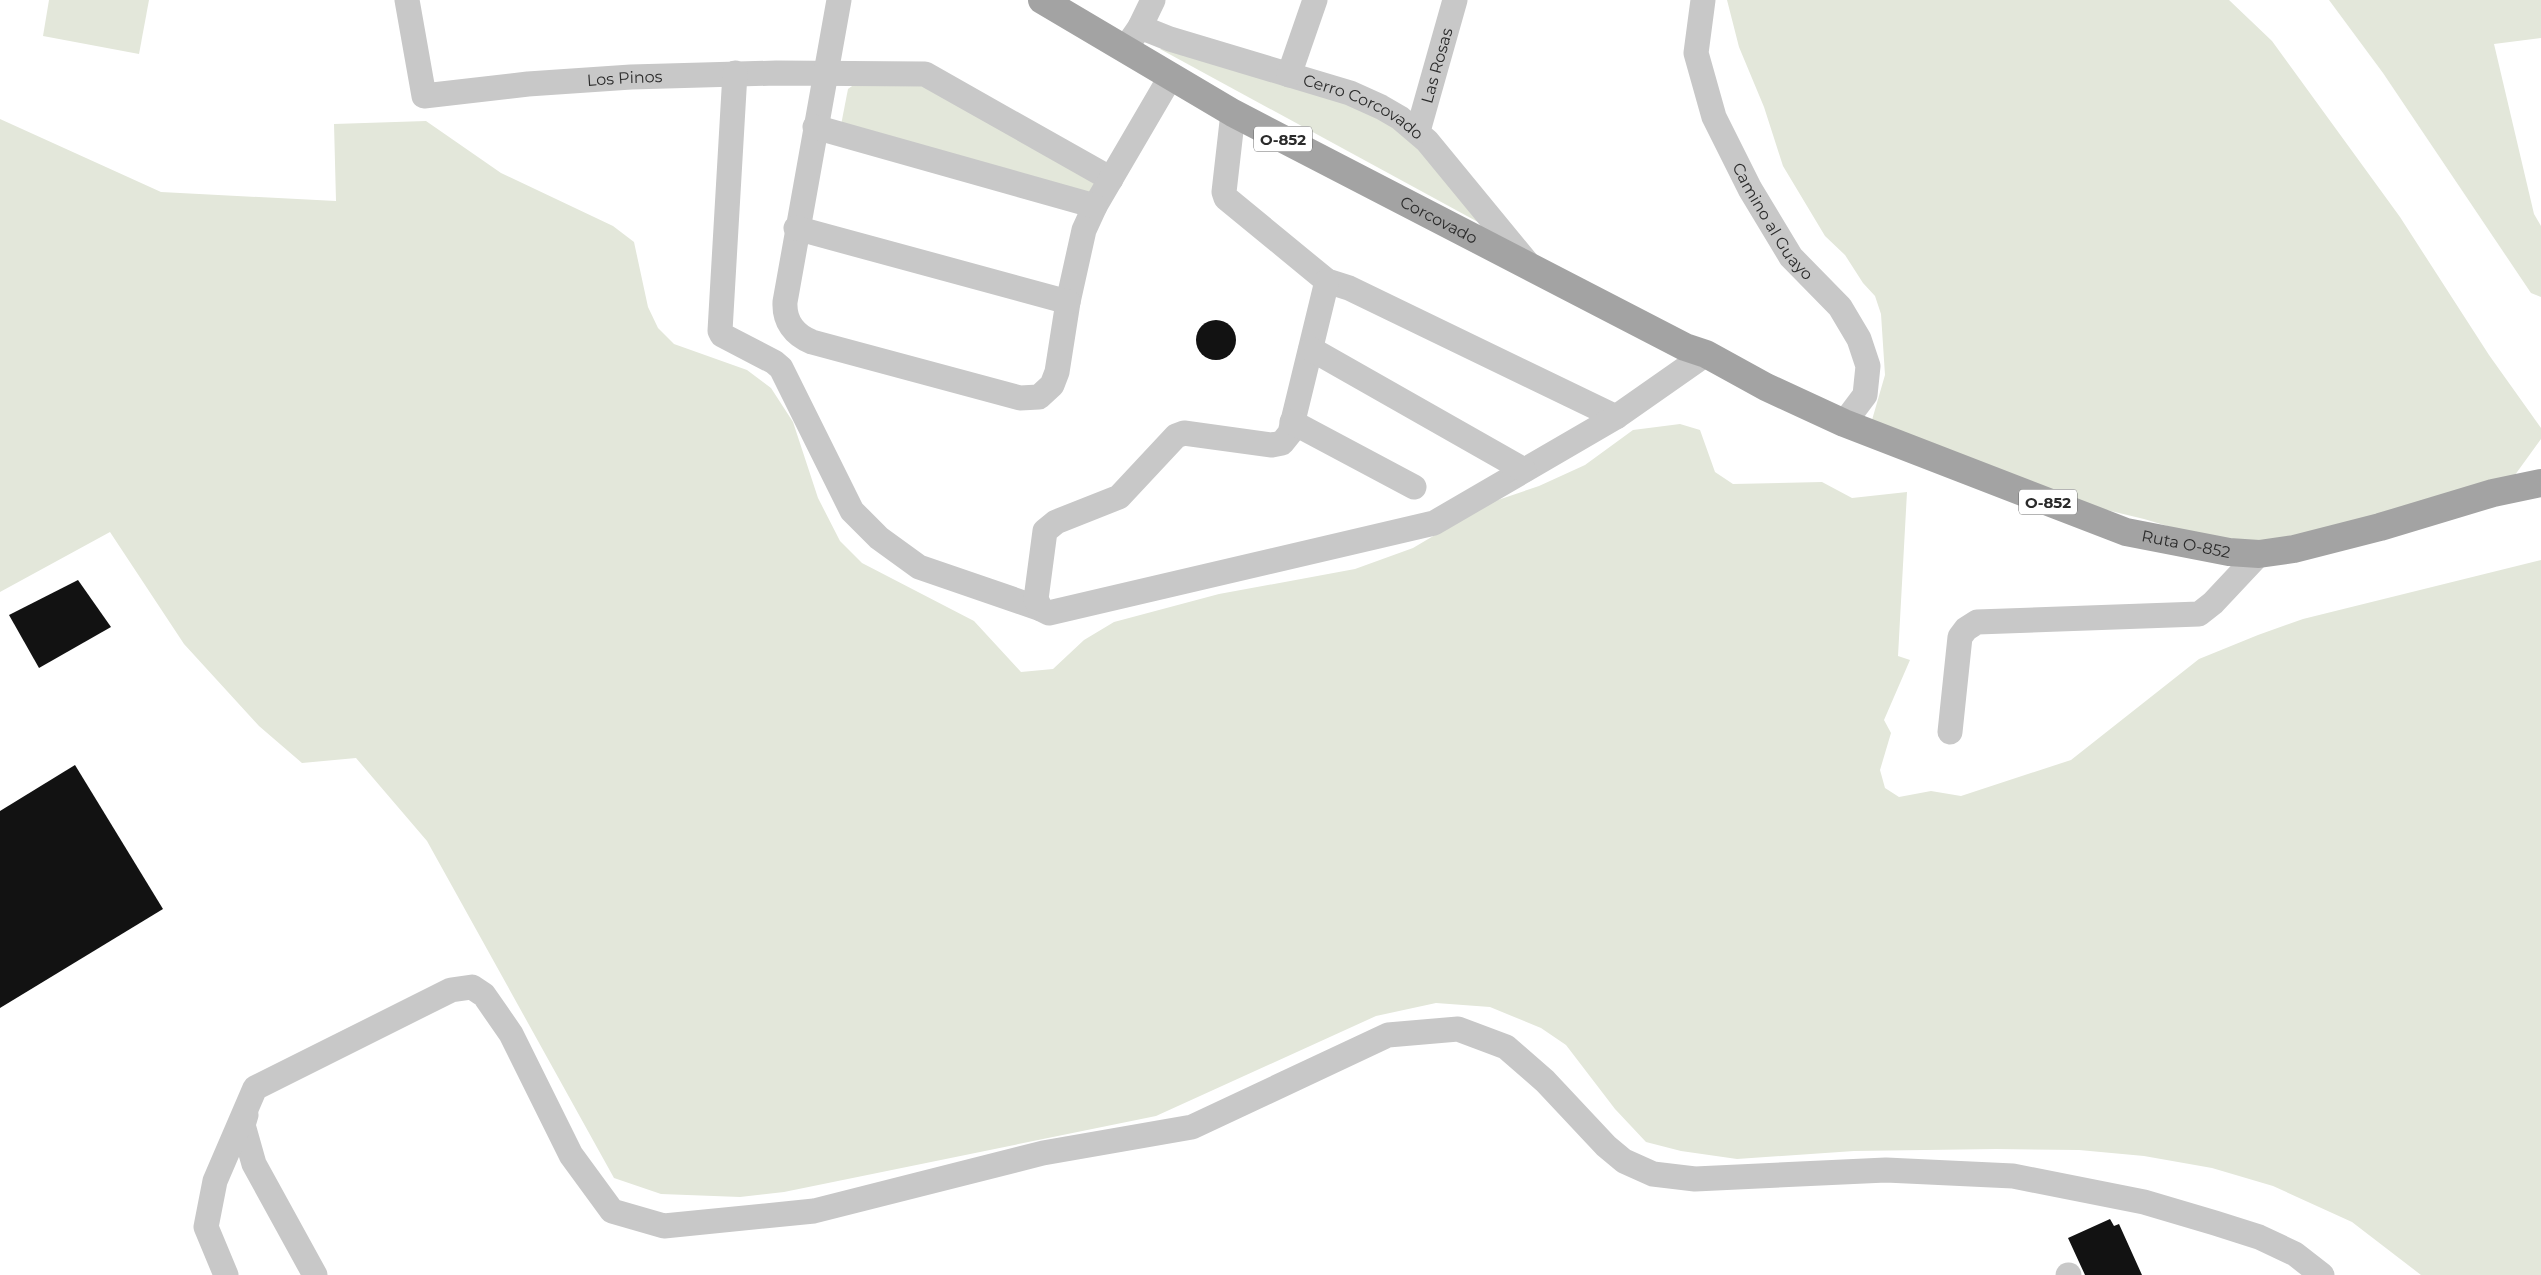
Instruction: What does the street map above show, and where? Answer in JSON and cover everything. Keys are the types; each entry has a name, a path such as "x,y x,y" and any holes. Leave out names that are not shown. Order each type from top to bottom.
{"main road":[{"name":"Corcovado","path":"1042,0 1132,38 1171,76 1233,113 1685,348 1706,354 1766,387 1844,423"},
{"name":"Ruta O-852","path":"1844,423 2126,532 2229,552 2259,554 2294,548 2380,527 2493,493 2541,483"}],"street":[{"name":"Los Pinos","path":"407,0 424,96 528,84 735,74 925,74 1111,179"},
{"path":"839,0 796,228 785,302 785,312 793,330 812,342 1020,398 1033,399 1044,394 1055,379 1081,240 1095,206 1171,76"},
{"path":"1132,38 1153,0"},
{"path":"1289,75 1315,0"},
{"name":"Las Rosas","path":"1418,131 1456,0"},
{"name":"Camino al Guayo","path":"1703,0 1696,53 1714,117 1750,189 1792,256 1840,307 1859,339 1868,366 1865,395 1844,423"},
{"name":"Cerro Corcovado","path":"1132,38 1289,75 1366,99 1400,118 1418,131 1530,267"},
{"path":"735,74 720,331 725,338 774,362 781,368 852,511 879,538 918,567 1049,613 1434,523 1616,417 1706,354"},
{"path":"1233,113 1224,192 1226,198 1327,281 1349,288 1616,417"},
{"path":"815,127 1095,206"},
{"path":"796,228 1068,302"},
{"path":"1041,609 1036,599 1045,531 1050,526 1119,497 1176,436 1184,433 1278,445 1290,433 1327,281"},
{"path":"1310,348 1524,470"},
{"path":"1292,422 1414,487"},
{"path":"1950,732 1960,637 1966,629 1977,622 2199,614 2213,603 2259,554"},
{"path":"226,1275 206,1227 216,1181 255,1088 451,990 472,987 484,995 511,1034 571,1155 612,1211 664,1226 814,1210 1042,1153 1192,1127 1388,1035 1458,1029 1506,1047 1545,1081 1606,1146 1624,1161 1653,1174 1694,1179 1886,1170 2013,1176 2144,1202 2215,1222 2259,1237 2295,1254 2322,1275"},
{"path":"255,1088 243,1125 254,1164 315,1275"}],"shaded area":[{"path":"49,0 149,0 139,54 43,36"},
{"path":"1727,0 2229,0 2272,41 2400,217 2489,355 2541,428 2541,439 2499,497 2318,545 2221,542 2144,519 2065,500 1872,420 1885,375 1881,314 1875,296 1863,283 1845,255 1825,236 1783,166 1764,107 1739,47"},
{"path":"2329,0 2541,0 2541,38 2494,44 2534,214 2541,226 2541,297 2531,293 2383,73"},
{"path":"1166,47 1346,99 1395,123 1489,228 1160,49"},
{"path":"932,80 1100,177 1088,195 841,125 848,89 859,81"},
{"path":"0,119 161,192 336,201 334,124 426,121 501,173 613,226 634,242 648,307 658,328 674,344 747,370 771,388 793,422 818,498 840,541 862,563 974,621 1021,672 1053,669 1084,640 1114,622 1219,594 1355,569 1413,548 1489,503 1539,486 1585,465 1633,430 1680,424 1700,430 1715,472 1733,484 1822,482 1852,498 1907,492 1898,656 1910,660 1884,720 1891,733 1880,770 1885,788 1899,797 1931,791 1961,796 2071,760 2199,659 2258,635 2303,619 2541,560 2541,1275 2421,1275 2352,1222 2273,1186 2212,1168 2144,1156 2079,1150 1996,1149 1854,1151 1737,1159 1681,1151 1646,1142 1615,1109 1566,1045 1541,1028 1490,1007 1436,1003 1376,1016 1156,1116 784,1192 740,1197 661,1194 614,1178 427,841 356,758 302,763 259,726 184,644 110,532 0,592"}],"building":[{"path":"1220,320 1227,323 1233,329 1236,340 1235,348 1227,357 1220,360 1212,360 1205,357 1197,348 1196,336 1199,329 1208,321"},
{"path":"78,580 111,627 39,668 9,615"},
{"path":"75,765 163,909 0,1008 0,811"},
{"path":"2110,1219 2114,1226 2119,1224 2142,1275 2085,1275 2068,1238"}]}
